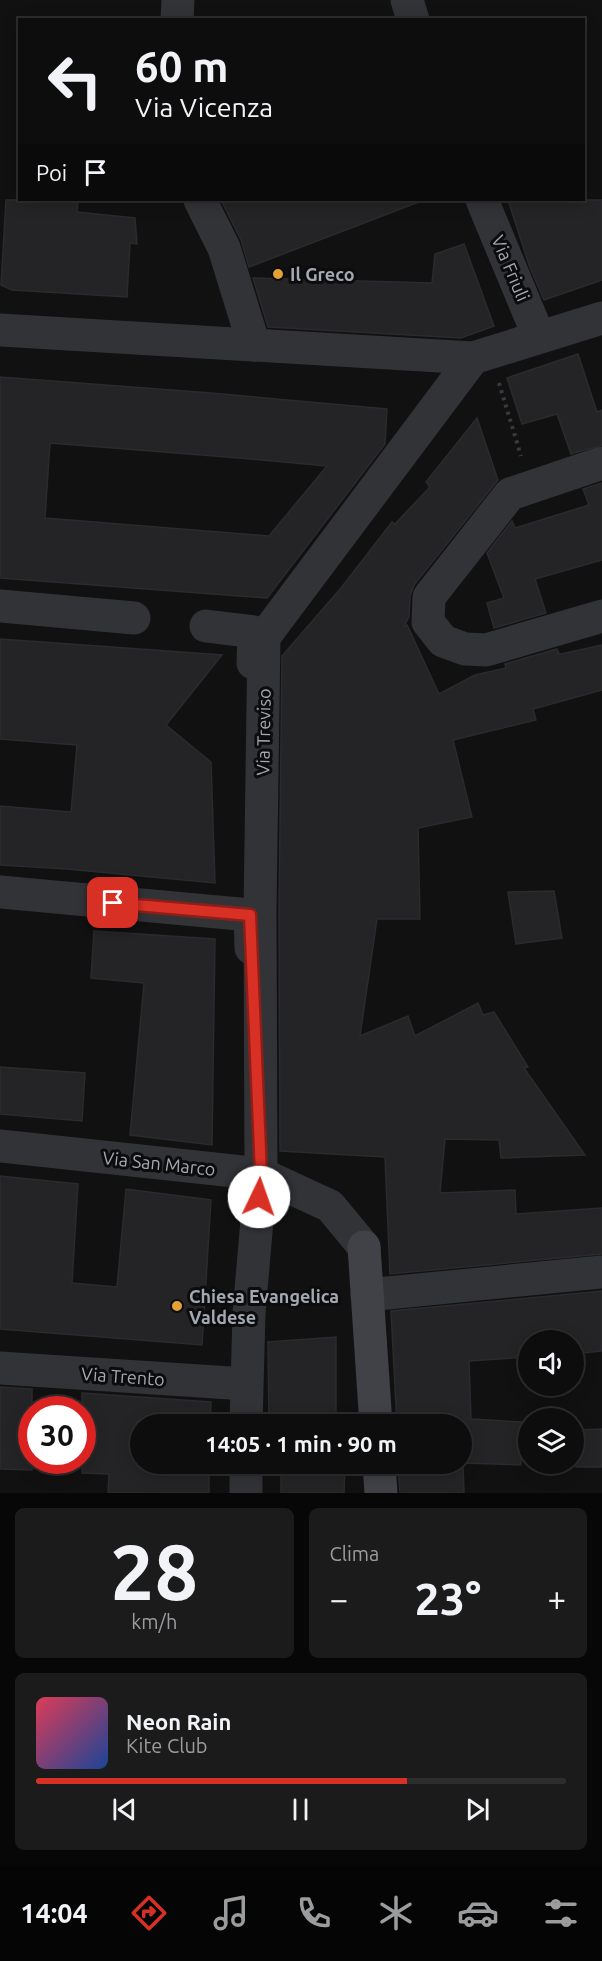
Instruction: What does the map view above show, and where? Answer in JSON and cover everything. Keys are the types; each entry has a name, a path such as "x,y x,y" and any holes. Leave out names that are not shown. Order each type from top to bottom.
{"street":[{"path":"177,18 178,0"},
{"path":"407,0 412,18"},
{"path":"200,201 224,248 254,345"},
{"name":"Via Friuli","path":"482,201 539,337"},
{"path":"0,330 482,356 602,318"},
{"name":"Via Treviso","path":"261,1174 260,911 264,637 482,356"},
{"path":"602,463 510,494 429,597 428,622 443,641 465,649 486,650 602,616"},
{"path":"0,606 134,618"},
{"path":"206,627 254,632 250,915 261,1174 249,1313 246,1414"},
{"path":"0,892 250,915"},
{"name":"Via San Marco","path":"0,1146 261,1174 330,1206 364,1247 367,1295"},
{"path":"375,1414 367,1295 602,1272"},
{"name":"Via Trento","path":"0,1368 246,1384"},
{"path":"246,1474 246,1493"},
{"path":"380,1474 381,1493"}],"path":[{"path":"482,356 530,487"}],"building":[{"path":"6,200 78,201 77,212 135,218 137,244 130,243 127,297 12,290 1,285"},
{"path":"602,200 602,280 544,300 529,265 508,201"},
{"path":"222,201 419,201 249,267 241,240"},
{"path":"464,244 494,326 461,338 268,327 253,278 432,283 435,254"},
{"path":"578,354 597,412 602,410 602,445 571,454 557,414 522,424 507,378"},
{"path":"0,377 387,409 385,444 267,598 0,578","holes":["50,443 327,466 269,536 45,518"]},
{"path":"477,418 498,480 414,585 410,596 409,617 404,626 407,625 439,694 475,675 506,668 505,664 557,649 561,654 602,645 602,690 533,709 536,720 453,740 472,817 418,828 420,919 377,919 360,1036 408,1016 415,1036 478,1003 483,1015 494,1012 528,1067 524,1068 585,1155 501,1158 499,1140 445,1139 440,1193 515,1190 516,1214 602,1208 602,1254 390,1274 385,1157 280,1151 279,911 282,656 341,588 392,522 395,524 430,487 426,482"},
{"path":"602,483 602,560 535,579 546,613 494,628 487,603 504,598 487,553 512,521 515,528 589,505 583,489"},
{"path":"0,639 222,655 166,725 211,762 215,883 0,865 0,806 71,812 77,745 0,739"},
{"path":"554,891 562,938 516,944 508,892"},
{"path":"94,931 215,939 212,1145 130,1135 144,983 91,978"},
{"path":"0,1067 85,1073 82,1121 0,1114"},
{"path":"0,1176 78,1184 72,1283 117,1287 126,1189 211,1200 202,1345 0,1329"},
{"path":"602,1291 602,1351 584,1353 584,1330 518,1330 518,1358 469,1361 471,1414 396,1414 391,1311"},
{"path":"336,1337 336,1414 269,1414 268,1342"},
{"path":"0,1387 32,1389 32,1396 18,1396 18,1470 0,1469"},
{"path":"82,1393 211,1402 210,1414 130,1414 130,1474 209,1474 209,1493 108,1493 109,1474 96,1474 96,1396 82,1396"},
{"path":"472,1419 518,1422 518,1465 472,1463"},
{"path":"602,1429 602,1467 584,1467 584,1430"},
{"path":"281,1474 345,1474 344,1493 281,1493"},
{"path":"399,1474 463,1474 464,1493 400,1493"}],"place":[{"name":"Il Greco","path":"278,274"},
{"name":"Chiesa Evangelica Valdese","path":"177,1306"}],"route":[{"path":"113,903 250,915 261,1174 259,1197"}]}
